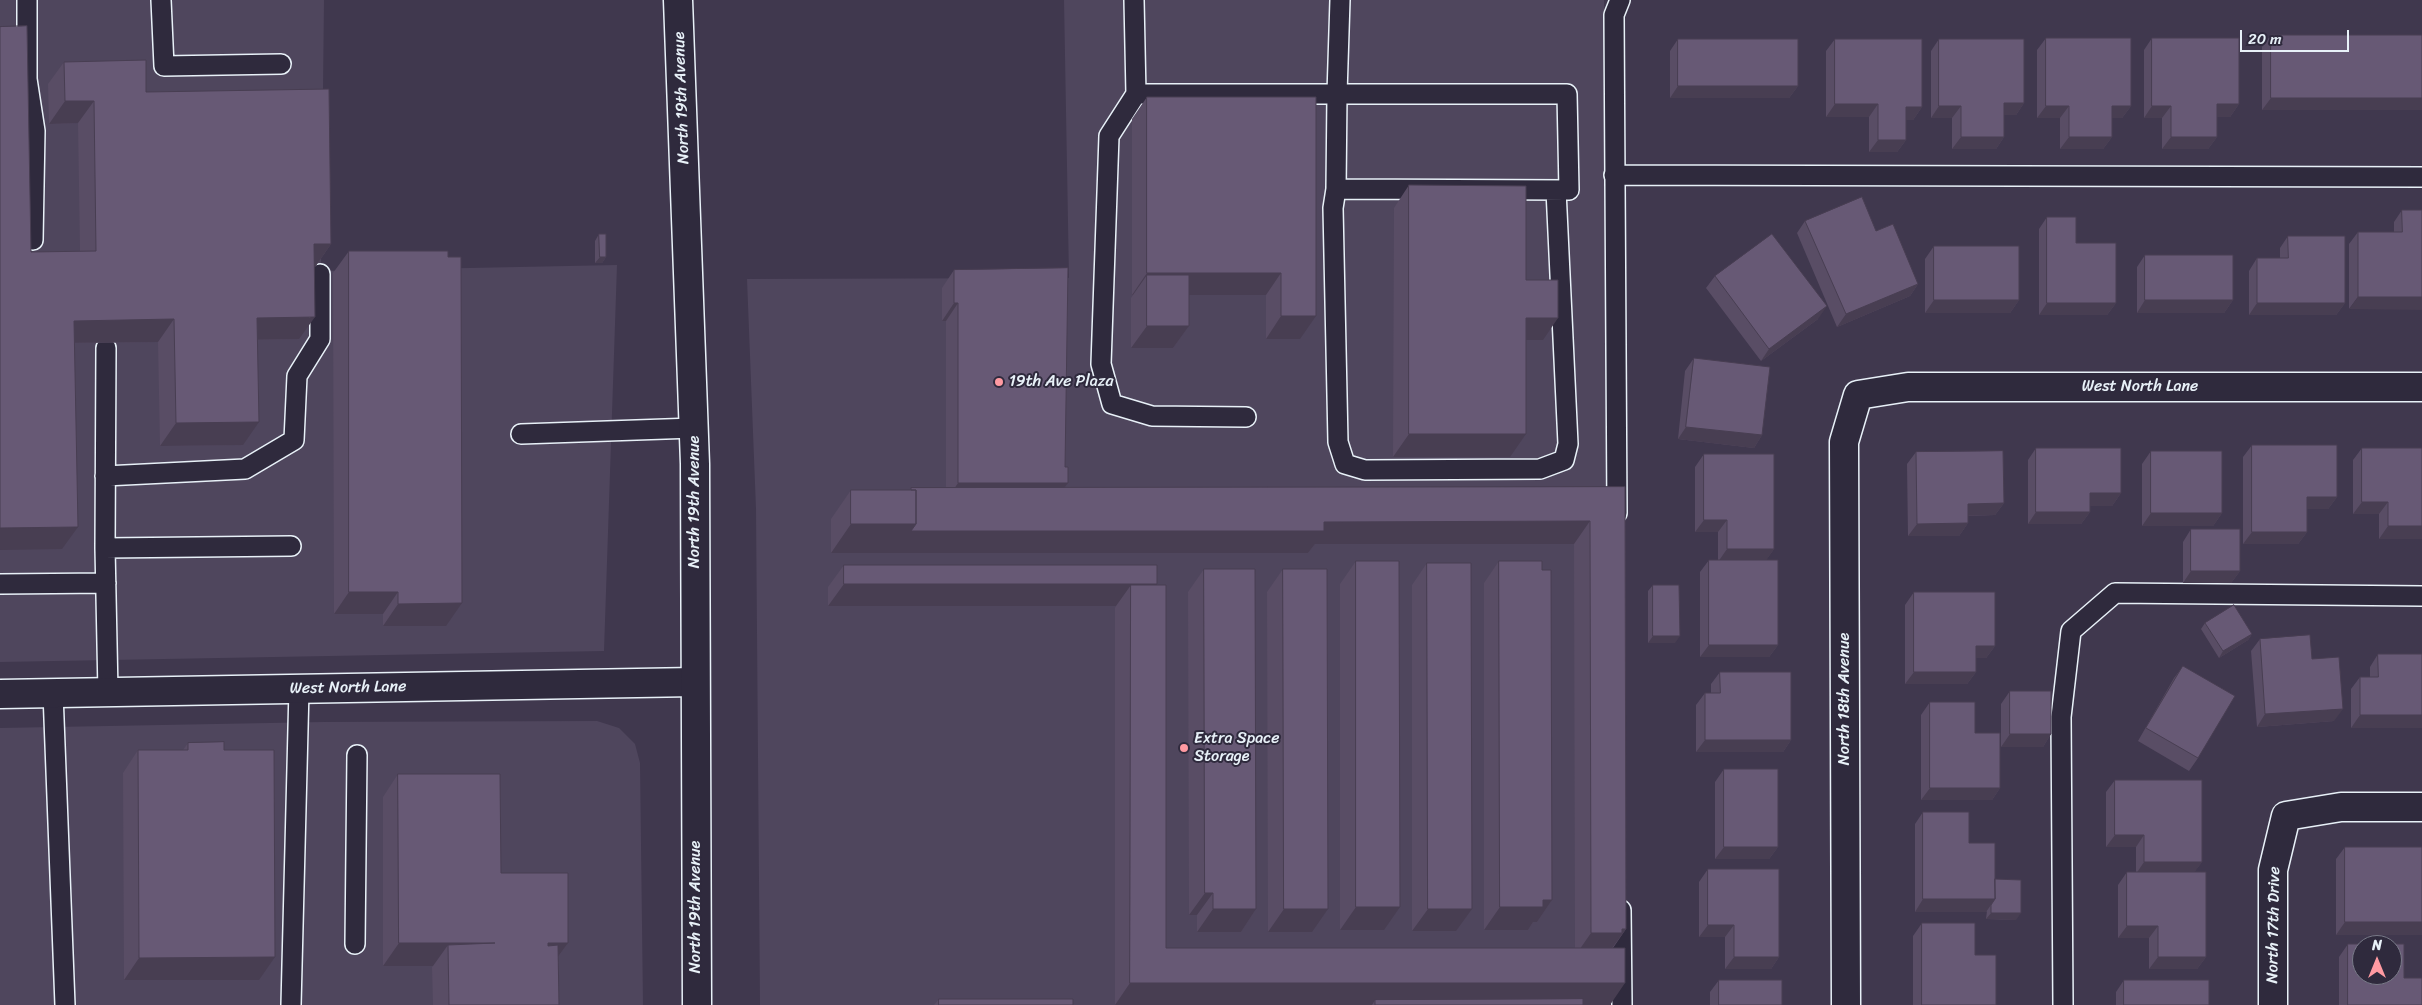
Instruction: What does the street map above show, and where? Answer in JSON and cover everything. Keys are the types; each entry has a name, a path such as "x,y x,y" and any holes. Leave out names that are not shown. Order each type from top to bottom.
{"street":[{"name":"North 19th Avenue","path":"678,0 694,428 697,1005"},
{"name":"West North Lane","path":"1858,396 1908,387 2422,388"},
{"name":"North 18th Avenue","path":"1846,1005 1844,442 1858,396"},
{"name":"West North Lane","path":"0,694 695,682"},
{"name":"North 17th Drive","path":"2273,1005 2273,870 2286,816 2341,807 2422,807"}],"lane":[{"path":"27,0 27,79 35,131 33,240"},
{"path":"161,0 164,66 281,64"},
{"path":"1134,0 1136,94 1108,136 1100,364 1112,404 1152,416 1246,417"},
{"path":"1340,0 1336,189 1333,208 1338,442 1345,464 1364,470 1540,469 1564,460 1568,444 1556,190"},
{"path":"1617,535 1614,15 1620,0"},
{"path":"1136,94 1567,94 1569,190 1336,189"},
{"path":"1614,175 2422,177"},
{"path":"105,476 245,469 294,440 297,376 320,338 320,274"},
{"path":"106,348 105,548 108,692"},
{"path":"521,434 694,428"},
{"path":"105,548 291,546"},
{"path":"0,584 106,583"},
{"path":"2062,1005 2061,717 2071,631 2114,593 2422,596"},
{"path":"291,1005 299,689"},
{"path":"53,693 65,1005"},
{"path":"355,944 357,755"},
{"path":"1621,895 1622,1005"}],"shaded area":[{"path":"0,0 324,0 321,271 617,265 604,651 0,662"},
{"path":"1064,0 1604,0 1610,509 1610,1005 760,1005 756,509 747,279 1069,278"},
{"path":"597,721 619,728 635,744 640,763 643,1005 0,1005 0,728 323,722"}],"building":[{"path":"27,26 31,252 96,251 94,101 65,101 64,62 146,60 146,92 329,89 331,244 314,244 315,317 257,318 259,422 176,423 174,319 74,321 78,527 0,528 0,27"},
{"path":"2271,35 2422,35 2422,98 2271,98"},
{"path":"2046,38 2131,38 2131,106 2112,106 2112,137 2069,137 2069,106 2046,106"},
{"path":"2152,38 2239,38 2239,104 2217,104 2217,137 2171,137 2171,106 2152,106"},
{"path":"1678,39 1798,39 1798,86 1678,86"},
{"path":"1835,39 1922,39 1922,107 1906,107 1906,140 1878,140 1878,104 1835,104"},
{"path":"1939,39 2024,39 2024,103 2004,103 2004,137 1961,137 1961,106 1939,106"},
{"path":"1147,97 1316,97 1316,316 1281,316 1281,273 1147,273"},
{"path":"1409,185 1526,186 1526,280 1558,280 1558,318 1526,318 1526,434 1409,434"},
{"path":"1862,197 1876,231 1893,224 1918,284 1846,314 1805,221"},
{"path":"2402,210 2422,210 2422,297 2358,297 2358,232 2402,232"},
{"path":"2047,217 2076,217 2076,243 2116,243 2116,303 2047,303"},
{"path":"599,234 606,234 606,257 600,257"},
{"path":"1772,234 1827,306 1769,349 1715,276"},
{"path":"2288,236 2345,236 2345,303 2257,303 2257,258 2288,258"},
{"path":"1934,246 2019,246 2019,300 1934,300"},
{"path":"349,251 448,251 448,257 461,257 462,603 398,604 398,592 349,592"},
{"path":"2145,255 2233,255 2233,300 2145,300"},
{"name":"19th Ave Plaza","path":"1068,268 1065,467 1068,467 1068,483 958,483 958,303 954,303 954,270"},
{"path":"1147,275 1189,275 1189,326 1147,326"},
{"path":"1694,358 1770,367 1762,435 1686,427"},
{"path":"2252,445 2337,445 2337,497 2307,497 2307,532 2252,532"},
{"path":"2036,448 2121,448 2121,493 2090,493 2090,512 2036,512"},
{"path":"2362,448 2422,448 2422,526 2388,526 2388,502 2362,502"},
{"path":"2003,451 2004,503 1968,504 1968,523 1917,524 1916,452"},
{"path":"2151,451 2222,451 2222,513 2151,513"},
{"path":"1704,454 1774,454 1774,549 1727,549 1727,520 1704,520"},
{"path":"1625,487 1626,929 1622,929 1622,933 1591,933 1590,521 1324,522 1324,531 911,531 916,524 916,490 911,490 911,488"},
{"path":"851,490 916,490 916,524 851,524"},
{"path":"2191,529 2240,529 2240,571 2191,571"},
{"path":"1709,560 1778,560 1778,645 1709,645"},
{"path":"1356,561 1399,561 1400,907 1356,907"},
{"path":"1499,561 1542,561 1542,570 1551,570 1552,900 1543,900 1543,907 1500,907"},
{"path":"1427,563 1471,563 1472,909 1428,909"},
{"path":"844,565 1157,565 1157,584 844,584"},
{"path":"1204,569 1255,569 1256,909 1213,909 1213,893 1205,893"},
{"path":"1283,569 1327,569 1328,909 1284,909"},
{"path":"1131,585 1166,585 1166,948 1625,948 1625,983 1130,983"},
{"path":"1653,585 1679,585 1680,636 1653,636"},
{"path":"1914,592 1995,592 1995,646 1976,646 1976,672 1914,672"},
{"path":"2234,605 2252,634 2223,651 2205,623"},
{"path":"2310,635 2312,659 2339,657 2343,709 2265,714 2260,639"},
{"path":"2378,654 2422,654 2422,715 2360,715 2360,677 2378,677"},
{"path":"2183,666 2235,696 2198,758 2146,728"},
{"path":"1720,672 1791,672 1791,740 1705,740 1705,693 1720,693"},
{"path":"2010,691 2051,691 2051,734 2010,734"},
{"path":"1930,702 1975,702 1975,733 2000,733 2000,788 1930,788"},
{"path":"224,742 224,750 274,750 275,957 139,958 138,750 188,750 188,743"},
{"path":"1724,769 1778,769 1778,847 1724,847"},
{"path":"398,774 500,774 501,873 568,873 568,943 548,943 548,946 558,945 559,1005 449,1005 448,945 495,943 399,943"},
{"path":"2115,780 2202,780 2202,862 2144,862 2144,835 2115,835"},
{"path":"1923,812 1969,812 1969,843 1995,843 1995,899 1923,899"},
{"path":"2345,847 2422,847 2422,922 2345,922"},
{"path":"1708,869 1779,869 1779,957 1734,957 1734,925 1708,925"},
{"path":"2127,872 2206,872 2206,957 2158,957 2158,926 2127,926"},
{"path":"1995,879 2021,880 2021,913 1991,913 1991,905 1995,899"},
{"path":"1922,923 1975,923 1975,955 1996,955 1996,1005 1922,1005"},
{"path":"2348,944 2352,944 2352,985 2402,985 2402,944 2404,944 2404,978 2422,978 2422,1005 2348,1005"},
{"path":"1719,980 1782,980 1782,1005 1719,1005"},
{"path":"2124,980 2209,980 2209,1005 2124,1005"},
{"path":"939,999 1073,999 1073,1005 939,1005"},
{"path":"1583,999 1583,1005 1375,1005 1375,1000"}],"place":[{"name":"19th Ave Plaza","path":"999,382"},
{"name":"Extra Space Storage","path":"1184,748"}]}
